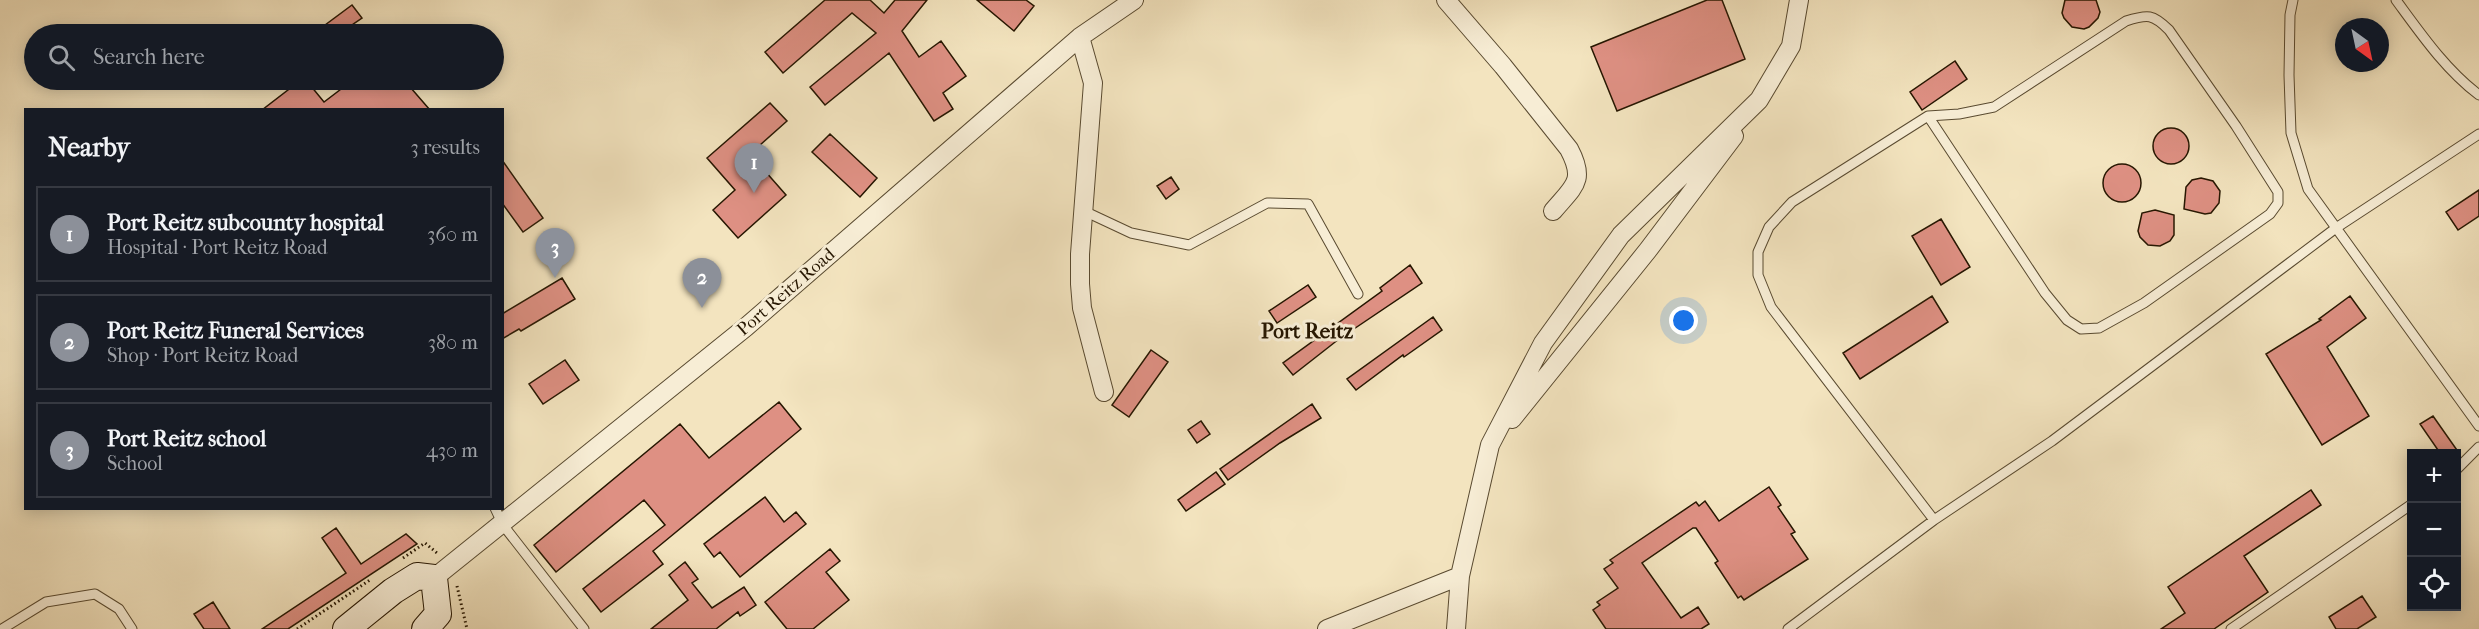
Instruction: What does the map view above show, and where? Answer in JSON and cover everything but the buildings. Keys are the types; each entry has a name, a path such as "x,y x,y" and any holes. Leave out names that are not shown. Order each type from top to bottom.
{"main road":[{"name":"Port Reitz Road","path":"346,629 417,576 434,578"},
{"path":"424,629 438,614 434,578"}],"street":[{"name":"Port Reitz Road","path":"434,578 499,517 747,327 1080,37 1134,0"},
{"path":"1446,0 1518,84 1569,149 1576,162 1578,176 1575,185 1553,211"},
{"path":"1490,445 1655,242 1710,170 1759,100 1791,46 1799,0"},
{"path":"1080,37 1093,83 1080,254 1082,308 1104,392"},
{"path":"1456,629 1460,576 1490,445 1543,343 1621,235 1759,100"},
{"path":"1327,629 1460,576"}],"lane":[{"path":"2293,0 2290,15 2289,75 2291,133 2308,189 2479,426"},
{"path":"2396,0 2428,44 2462,81 2479,95"},
{"path":"1928,116 2045,293 2067,320 2081,329 2099,328 2144,303 2270,214 2278,203 2278,192 2169,30 2158,19 2145,15 2126,21 1994,107 1959,114 1928,116 1792,202 1769,227 1758,252 1758,275 1771,307 1934,520"},
{"path":"1788,629 1934,520 2052,441 2336,228 2479,134"},
{"path":"1084,210 1131,233 1188,245 1267,203 1308,204 1358,294"},
{"path":"2461,466 2479,447"},
{"path":"2231,629 2407,507"},
{"path":"499,517 584,629"},
{"path":"2,629 46,602 95,594 119,609 132,629"}],"place":[{"name":"Port Reitz subcounty hospital","path":"754,193"},
{"name":"Port Reitz school","path":"555,278"},
{"name":"Port Reitz Funeral Services","path":"702,308"}],"district":[{"name":"Port Reitz","path":"1307,331"}]}
